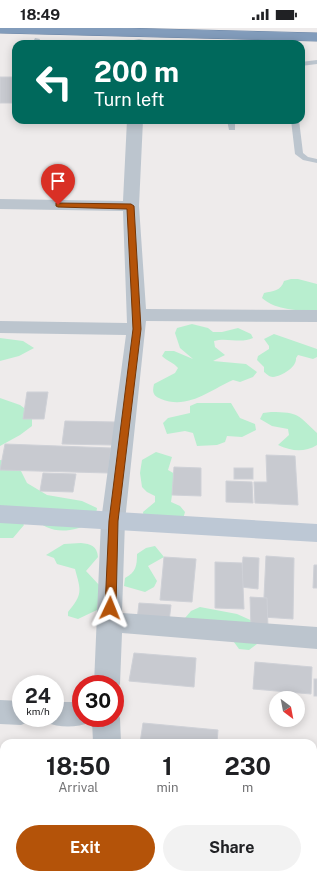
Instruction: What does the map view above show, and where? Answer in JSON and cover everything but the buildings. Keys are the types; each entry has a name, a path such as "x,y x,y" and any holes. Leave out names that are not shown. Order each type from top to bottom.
{"highway":[{"path":"0,29 55,29 317,37"},
{"path":"0,38 24,40"},
{"path":"305,46 317,46"}],"street":[{"path":"107,675 113,521 137,322 131,206 135,124"},
{"path":"0,204 131,206"},
{"path":"0,327 317,316"},
{"path":"0,514 317,533"},
{"path":"110,622 317,638"},
{"path":"0,712 12,713"},
{"path":"106,727 106,739"}],"lane":[{"path":"305,64 317,62"},
{"path":"232,124 232,128"},
{"path":"295,124 298,151 300,156 308,160 317,161"}],"green space":[{"path":"298,279 317,284 317,311 281,308 262,298 264,293 279,289 284,281"},
{"path":"192,324 208,328 213,332 222,332 238,328 251,334 253,338 248,340 214,341 215,347 225,355 213,361 246,364 257,372 253,377 240,382 233,380 190,400 171,402 156,397 153,389 154,384 175,373 178,368 162,356 165,351 174,351 193,359 180,348 175,333 177,328"},
{"path":"274,334 317,349 317,357 313,359 298,355 292,368 277,376 269,376 264,372 264,367 257,360 258,356 269,349 269,346 264,339"},
{"path":"0,338 23,341 34,348 19,356 0,361"},
{"path":"0,398 20,405 32,414 32,426 20,435 0,446"},
{"path":"197,403 231,403 240,418 255,424 256,430 242,437 227,436 225,442 217,445 197,446 193,433 185,431 167,434 163,423 168,418 190,413 190,406"},
{"path":"271,412 293,414 301,418 317,433 317,445 312,448 298,450 288,449 278,445 289,435 288,429 272,426 260,419 263,413"},
{"path":"156,452 172,457 168,470 182,478 172,495 171,502 180,506 185,512 183,519 144,520 143,512 155,502 155,496 147,492 142,487 140,473 142,460"},
{"path":"0,460 10,462 21,471 27,483 47,495 82,501 97,508 95,522 69,530 61,530 45,526 30,515 16,514 24,525 13,538 0,538"},
{"path":"81,543 91,545 96,550 98,557 86,571 100,586 97,610 78,619 68,616 68,612 76,601 79,592 79,582 75,569 57,564 54,558 46,555 64,544"},
{"path":"155,546 164,557 148,566 157,581 154,587 145,592 124,586 125,578 134,571 137,562 137,554 146,548"},
{"path":"200,607 237,614 257,623 265,638 249,650 239,649 223,627 185,618 191,611"}],"route":[{"path":"58,205 131,206 137,329 113,521 110,608"}]}
